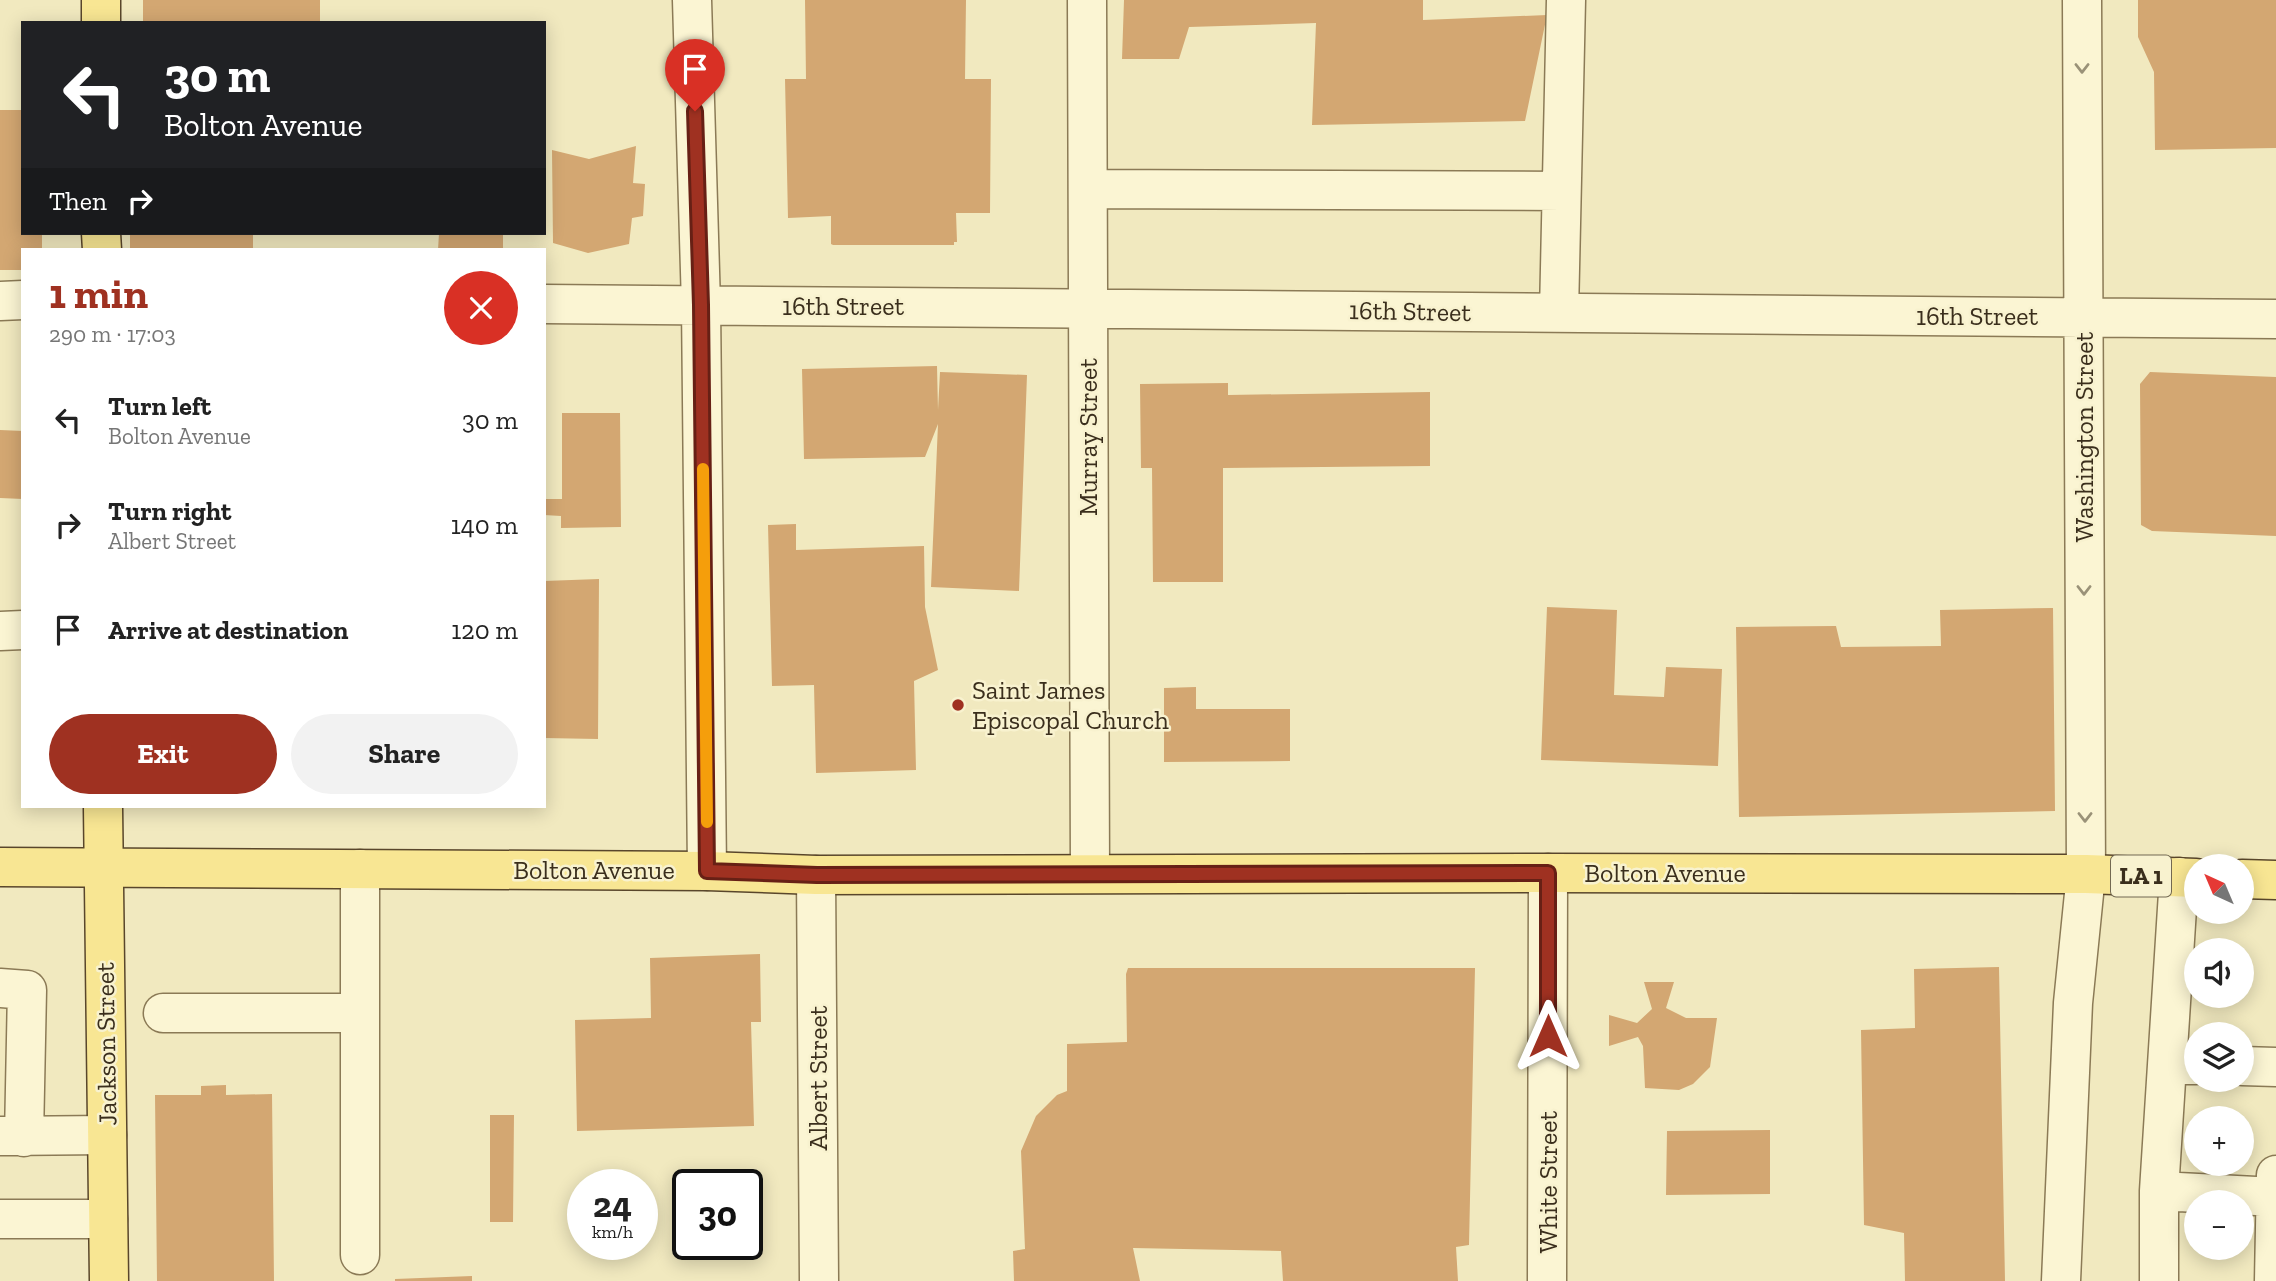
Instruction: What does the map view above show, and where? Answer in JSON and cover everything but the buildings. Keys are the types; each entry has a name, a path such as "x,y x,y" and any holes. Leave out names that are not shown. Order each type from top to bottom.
{"main road":[{"path":"101,0 101,21"},
{"name":"Jackson Street","path":"103,808 109,1281"},
{"name":"Bolton Avenue","path":"0,867 707,871 817,875 2086,874 2184,878"},
{"path":"2254,879 2276,880"}],"street":[{"path":"692,0 701,305 707,871"},
{"name":"Murray Street","path":"1087,0 1090,873"},
{"path":"1559,313 1566,0"},
{"name":"Washington Street","path":"2061,1281 2073,1003 2086,874 2082,0"},
{"path":"1087,189 1561,191"},
{"path":"0,301 21,300"},
{"name":"16th Street","path":"546,304 2276,319"},
{"path":"0,631 21,630"},
{"path":"360,869 360,1255"},
{"name":"White Street","path":"1548,873 1548,1281"},
{"name":"Albert Street","path":"817,875 819,1281"},
{"path":"2159,1281 2159,1191 2181,1065 2186,924"},
{"path":"0,988 27,990 12,1137 107,1135"},
{"path":"163,1013 360,1013"},
{"path":"2254,1066 2276,1067"},
{"path":"2274,1281 2276,1175"},
{"path":"2159,1191 2276,1198"},
{"path":"0,1219 108,1219"}],"slow traffic":[{"path":"703,469 707,822"}],"place":[{"name":"Saint James Episcopal Church","path":"958,705"}],"route":[{"path":"695,111 701,305 707,871 817,875 1548,873 1548,1036"}]}
